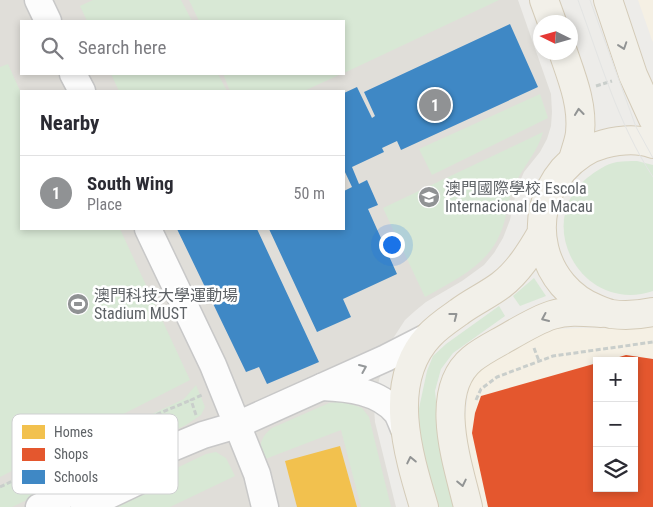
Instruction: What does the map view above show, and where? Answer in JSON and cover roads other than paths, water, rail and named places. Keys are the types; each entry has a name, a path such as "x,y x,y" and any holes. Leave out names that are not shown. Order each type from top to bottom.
{"main road":[{"path":"544,0 549,15"},
{"path":"608,0 633,75 653,119"},
{"path":"566,60 576,92 580,115 580,134 573,160"},
{"path":"610,314 584,304 562,286 548,262 541,234 544,206 554,181 573,160 595,146 620,140 653,144"},
{"path":"424,507 413,470 405,431 404,402 408,376 414,356 429,336 460,311 502,285 517,270 541,234"},
{"path":"468,507 451,429 453,389 460,373 471,360 513,334 552,315 581,311 634,316 653,312"}],"lane":[{"path":"38,0 48,20"},
{"path":"74,75 81,90"},
{"path":"148,230 222,386 257,474 265,507"},
{"path":"178,452 203,435 237,425 386,358 429,336"},
{"path":"319,387 356,390 384,401 397,414 405,431"},
{"path":"178,463 209,448 237,425"},
{"path":"39,507 98,494"},
{"path":"84,507 112,494"}],"tram line":[{"path":"578,0 620,114 653,177"},
{"path":"590,0 636,127 653,158"}],"place":[{"name":"South Wing","path":"435,105"},
{"name":"澳門國際學校 Escola Internacional de Macau","path":"429,197"},
{"name":"澳門科技大學運動場 Stadium MUST","path":"78,304"}]}
